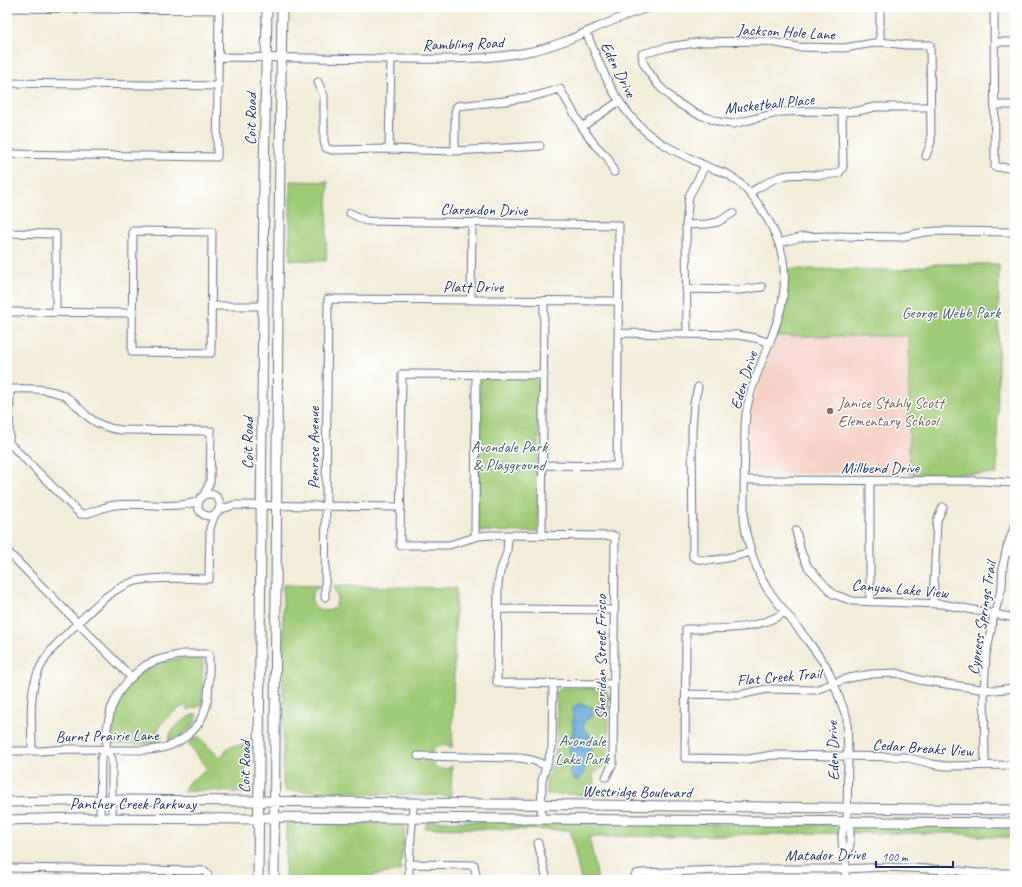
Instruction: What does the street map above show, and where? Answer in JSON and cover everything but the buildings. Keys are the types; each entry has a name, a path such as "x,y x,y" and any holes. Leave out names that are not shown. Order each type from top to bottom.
{"main road":[{"name":"Coit Road","path":"258,880 264,113 267,7"},
{"name":"Coit Road","path":"274,880 278,306 282,7"},
{"path":"263,306 278,306"},
{"name":"Panther Creek Parkway","path":"7,802 112,800 258,801"},
{"name":"Westridge Boulevard","path":"258,801 1015,810"},
{"name":"Westridge Boulevard","path":"258,819 274,817 1015,823"},
{"name":"Panther Creek Parkway","path":"7,820 100,818 258,819"}],"street":[{"name":"Rambling Road","path":"219,57 461,60 503,56 529,52 554,45 628,14 652,7"},
{"path":"880,7 880,42"},
{"path":"994,7 996,167 1015,168"},
{"path":"7,8 219,9 217,157 7,154"},
{"name":"Eden Drive","path":"586,32 606,79 618,102 645,131 665,145 704,166 729,175 749,193 773,228 779,243 783,260 784,280 780,312 776,329 756,378 747,408 744,520 751,552 760,576 768,590 826,666 847,718 847,822 850,825 850,845 846,858 845,880"},
{"name":"Jackson Hole Lane","path":"642,54 668,47 701,42 766,41 793,47 844,48 880,42 907,45 930,45 930,107"},
{"path":"995,42 1015,42"},
{"name":"Musketball Place","path":"642,54 643,62 648,71 659,86 676,102 695,113 719,122 733,124 781,112 842,112 875,107 930,107"},
{"path":"389,149 391,59"},
{"path":"318,82 324,96 324,140 326,148 332,150 389,149 455,151 540,146"},
{"path":"7,83 219,86"},
{"path":"455,151 455,112 457,106 505,101 535,96 560,89 582,127 608,158 614,172"},
{"path":"582,127 618,102"},
{"path":"995,105 1015,105"},
{"path":"926,156 931,142 930,107"},
{"path":"749,193 770,180 782,176 795,174 830,175 839,173 843,167 842,112"},
{"path":"687,334 686,225 689,196 704,166"},
{"name":"Clarendon Drive","path":"350,213 366,221 619,225 618,301"},
{"path":"686,225 718,222 734,213"},
{"path":"471,300 472,223"},
{"path":"133,231 212,232 211,353 132,352 133,313 133,231"},
{"path":"779,243 802,237 900,237 925,232 940,231 1015,232"},
{"path":"7,233 56,234 56,312"},
{"path":"686,289 739,290 762,287"},
{"name":"Platt Drive","path":"328,299 618,301"},
{"name":"Penrose Avenue","path":"325,597 328,299"},
{"path":"544,301 544,375 542,535 487,535 446,546 400,545 402,374 544,375"},
{"path":"543,465 617,466 618,301"},
{"path":"212,306 263,306"},
{"path":"7,312 133,313"},
{"path":"618,334 738,335 755,338 770,343"},
{"path":"475,537 476,374"},
{"path":"698,387 694,403 692,430 693,557 696,559 722,558 751,552"},
{"path":"32,751 33,694 37,674 43,661 51,650 107,595 118,588 131,583 150,579 209,579 210,528 220,505 217,497 210,482 211,431 122,430 112,428 97,422 70,400 55,392 41,389 8,389 9,443 78,513 83,515 102,507 112,505 187,504 209,494 217,497 234,505 400,507"},
{"name":"Millbend Drive","path":"744,480 982,481 1015,483"},
{"path":"870,481 870,602"},
{"path":"210,482 198,506 210,528"},
{"path":"187,504 202,513 209,515 234,505"},
{"path":"933,603 937,520 943,507"},
{"name":"Cypress Springs Trail","path":"985,765 984,689 986,655 994,615 1002,588 1003,564 1015,525"},
{"name":"Canyon Lake View","path":"796,531 801,552 808,567 833,594 853,601 942,604 1015,618"},
{"path":"508,535 507,552 499,579 497,683 614,684"},
{"name":"Sheridan Street Frisco","path":"542,535 615,536 613,763 606,777"},
{"path":"7,551 131,677 119,692 111,710 107,728 106,749 101,759 100,818"},
{"path":"1006,552 1015,553"},
{"path":"498,609 614,610"},
{"path":"686,694 686,629 734,628 776,617 785,612"},
{"name":"Burnt Prairie Lane","path":"7,751 161,748 177,743 191,733 201,719 207,703 209,654 183,654 164,657 146,665 131,677"},
{"name":"Flat Creek Trail","path":"686,694 739,695 767,689 815,690 849,678 872,674 897,673 919,680 984,689 996,690 1015,688"},
{"path":"541,819 542,780 552,753 553,743 553,684"},
{"name":"Cedar Breaks View","path":"686,694 685,758 749,759 772,755 905,757 946,766 1015,765"},
{"path":"106,749 112,759 112,818"},
{"path":"418,756 520,758 532,760 547,766"},
{"path":"409,880 408,864 413,818 413,802"},
{"path":"538,843 547,880"},
{"path":"408,864 474,865 477,880"},
{"name":"Matador Drive","path":"634,877 749,869 845,869 885,867 951,870 977,873 1015,873"},
{"path":"7,868 200,870 204,871 208,877"}],"shaded area":[{"name":"Janice Stahly Scott Elementary School","path":"777,336 909,336 909,474 749,472 749,421 753,401"}],"green space":[{"path":"290,181 328,182 326,261 290,260"},
{"name":"George Webb Park","path":"937,264 999,264 997,474 909,474 909,336 777,336 786,302 787,269 901,270"},
{"name":"Avondale Park & Playground","path":"483,378 535,378 539,382 538,530 535,532 481,531 478,528 480,381"},
{"path":"283,585 320,586 314,592 312,598 313,603 320,610 325,611 334,607 337,602 334,586 456,588 452,748 447,745 437,746 431,753 433,764 438,769 446,769 452,766 451,796 285,791 283,786"},
{"path":"184,658 203,659 202,705 188,710 185,705 164,720 157,733 162,735 159,744 112,744 112,722 115,711 119,701 132,682 140,674 153,666"},
{"name":"Avondale Lake Park","path":"561,688 604,688 609,695 608,764 594,773 593,777 596,787 601,790 608,791 608,795 547,794 546,784 553,763 557,742 558,725 556,692"},
{"path":"195,714 197,715 194,724 187,731 169,741 169,737 174,728"},
{"path":"198,736 220,758 229,747 248,744 245,767 246,793 207,790 183,792 188,783 207,769 188,744"},
{"path":"428,821 834,825 839,833 589,837 598,880 581,880 570,830 425,828"},
{"path":"286,823 404,823 405,828 400,871 373,875 373,880 285,880"},
{"path":"859,825 1015,827 1015,837 989,837 952,833 852,833 853,829"}],"water":[{"path":"582,704 592,707 593,710 592,717 586,721 583,728 589,733 592,758 580,780 574,780 570,774 572,760 569,752 573,728 572,709 576,705"}],"place":[{"name":"Janice Stahly Scott Elementary School","path":"830,411"}]}
